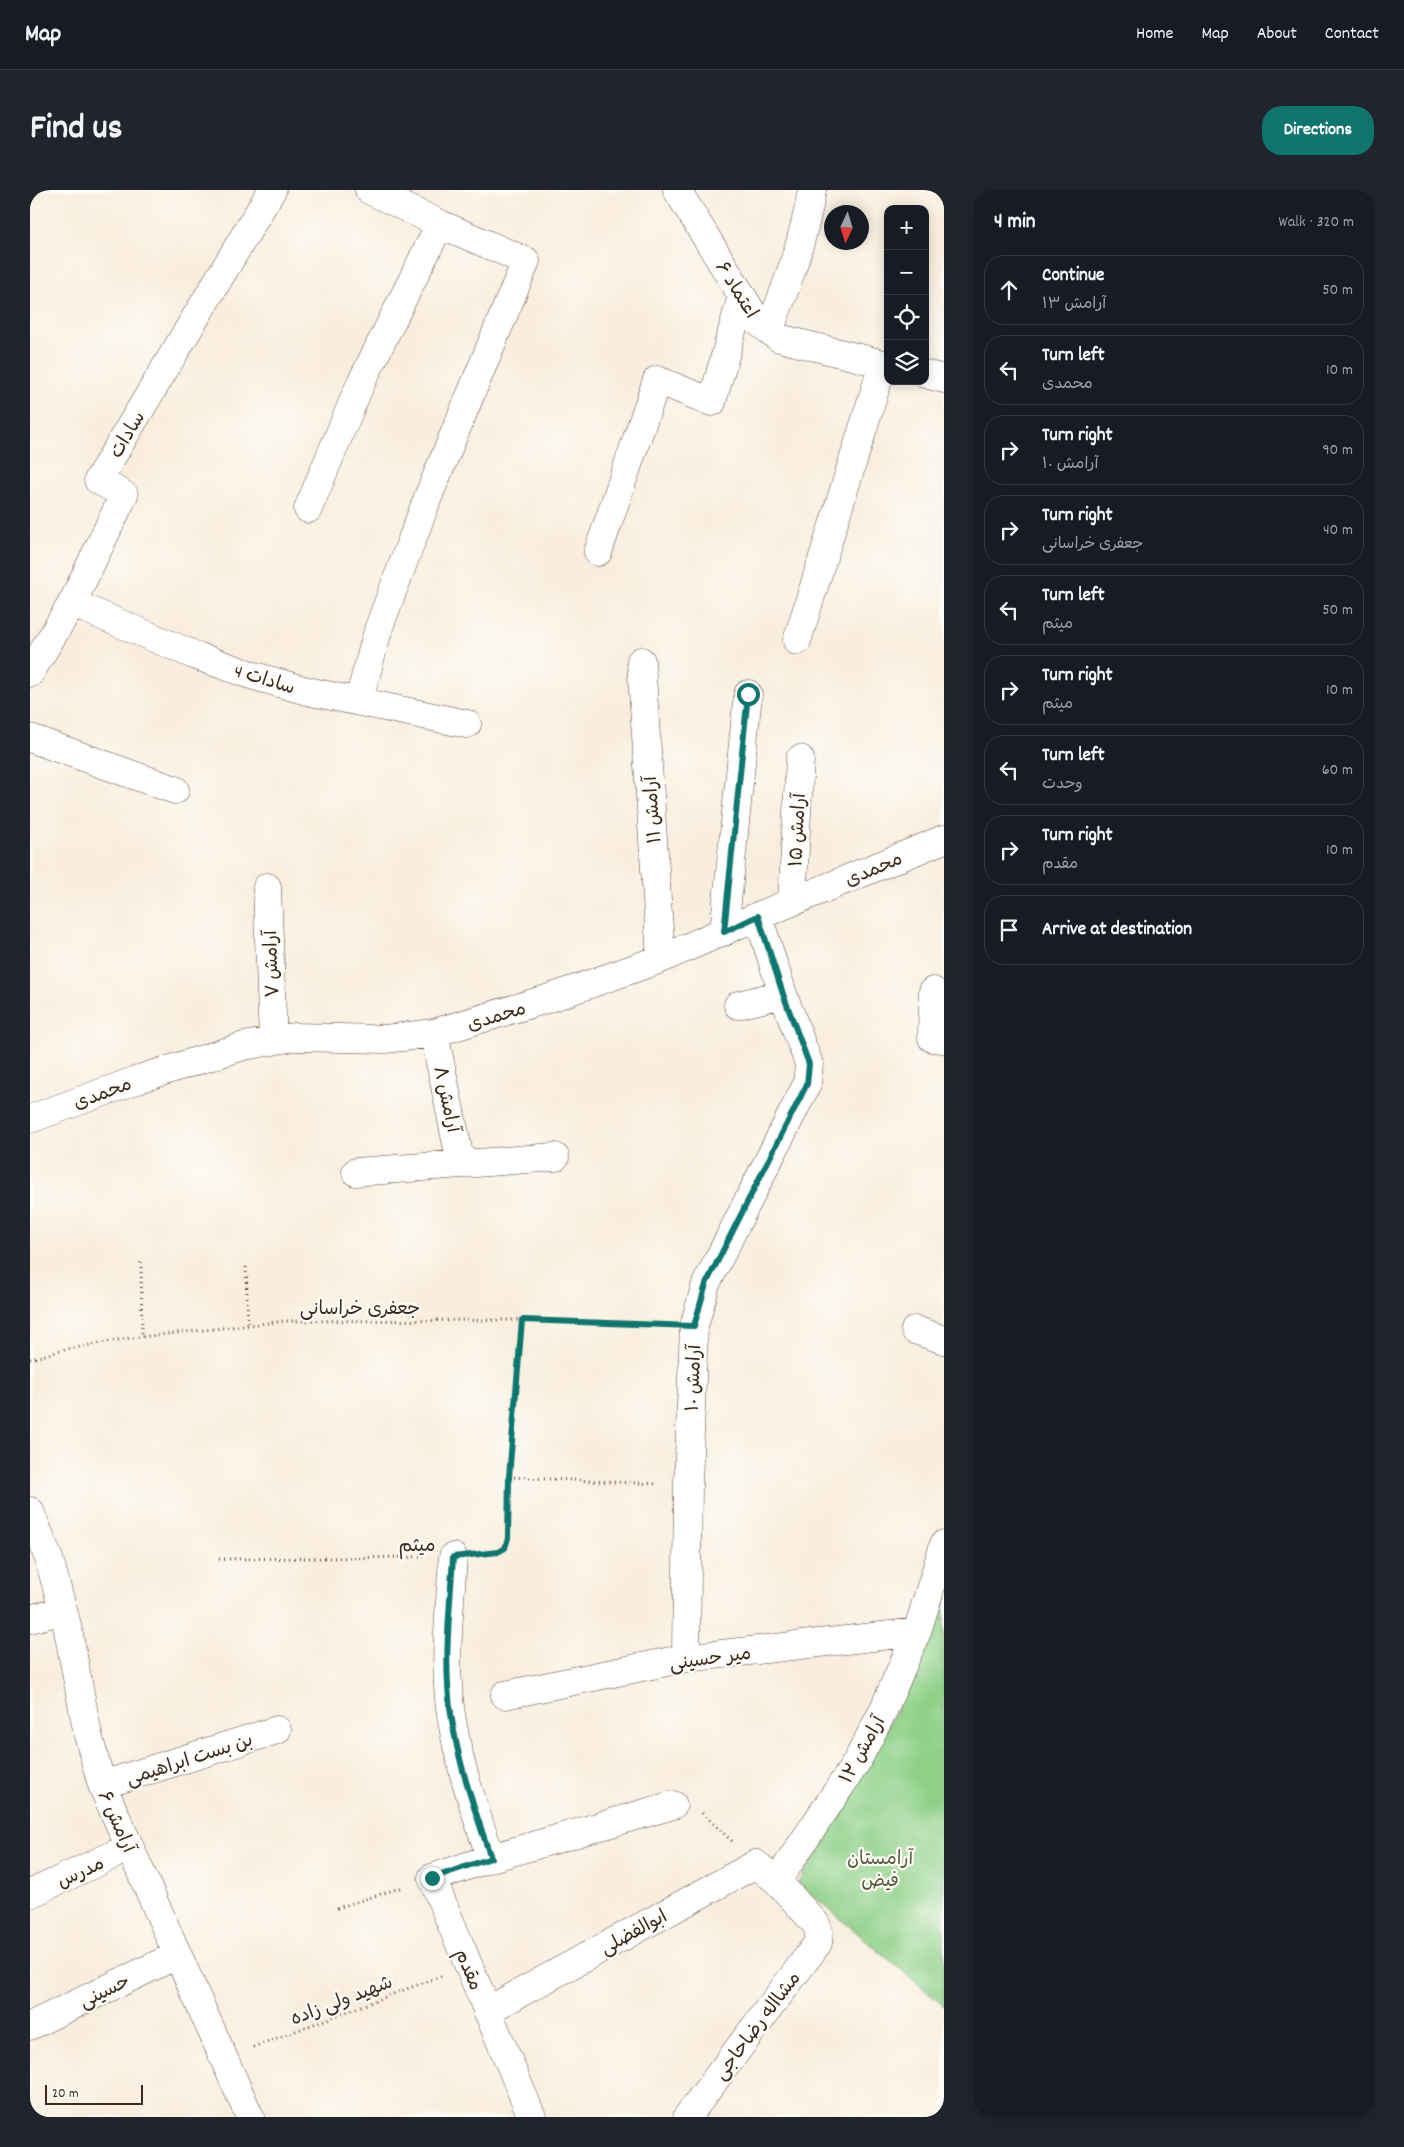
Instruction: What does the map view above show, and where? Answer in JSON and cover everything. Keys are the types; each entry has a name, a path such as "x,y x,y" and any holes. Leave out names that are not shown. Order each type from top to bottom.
{"street":[{"name":"سادات","path":"30,673 72,603 124,495 98,480 272,190"},
{"name":"اعتماد ۶","path":"676,190 758,322 779,338 884,364"},
{"path":"769,331 789,280 809,210 812,190"},
{"path":"360,700 379,627 425,506 526,261 440,224 377,192"},
{"path":"308,509 360,385 440,224"},
{"path":"598,552 657,380 712,402 742,296"},
{"path":"797,641 884,367"},
{"path":"929,375 944,379"},
{"name":"سادات 4","path":"72,603 194,655 251,676 307,691 360,700 467,724"},
{"name":"آرامش ۱۱","path":"641,661 661,959"},
{"path":"724,932 748,694"},
{"path":"30,738 174,790"},
{"name":"آرامش ۱۵","path":"792,902 800,758"},
{"name":"محمدی","path":"30,1119 142,1078 244,1046 294,1037 385,1039 434,1033 550,998 661,959 758,916 944,839"},
{"name":"آرامش ۷","path":"267,887 273,1041"},
{"name":"آرامش ۱۰","path":"686,1658 688,1485 694,1326 706,1284 807,1084 809,1064 783,994 758,916"},
{"path":"933,992 932,1038 944,1038"},
{"path":"738,1005 783,994"},
{"name":"آرامش ۸","path":"434,1033 461,1164"},
{"path":"356,1172 555,1157"},
{"path":"915,1330 944,1340"},
{"name":"آرامش ۶","path":"30,1511 49,1559 63,1610 88,1735 102,1785 250,2117"},
{"name":"آرامش ۱۲","path":"777,1881 856,1763 882,1713 917,1632 944,1544"},
{"path":"453,1557 448,1636 450,1714 468,1791 491,1858"},
{"path":"30,1619 63,1610"},
{"name":"میر حسینی","path":"505,1695 686,1658 917,1632"},
{"name":"بن بست ابراهیمی","path":"102,1785 277,1730"},
{"path":"432,1878 491,1858 673,1806"},
{"name":"مدرس","path":"30,1894 130,1847"},
{"path":"756,1864 777,1881"},
{"name":"ابوالفضلی","path":"487,2011 756,1864"},
{"name":"مقدم","path":"432,1878 532,2117"},
{"name":"مشااله رضاحاجی","path":"687,2117 818,1943 819,1932 816,1924 777,1881"},
{"name":"حسینی","path":"30,2026 177,1955"}],"path":[{"path":"141,1262 142,1337"},
{"path":"246,1267 248,1326"},
{"name":"جعفری خراسانی","path":"30,1358 68,1349 142,1337 285,1321 522,1320 694,1326"},
{"name":"میثم","path":"219,1559 453,1557 498,1552 505,1548 508,1538 509,1477 522,1320"},
{"path":"509,1477 688,1485"},
{"path":"673,1806 700,1811 756,1864"},
{"path":"337,1908 432,1878"},
{"name":"شهید ولی زاده","path":"223,2059 468,1966"}],"green space":[{"name":"آرامستان فیض","path":"944,1592 944,2006 798,1883 897,1709"}],"route":[{"path":"432,1878 491,1858 468,1791 450,1714 448,1636 453,1557 498,1552 505,1548 508,1538 509,1477 522,1320 694,1326 706,1284 807,1084 809,1064 783,994 758,916 724,932 748,694"}]}
